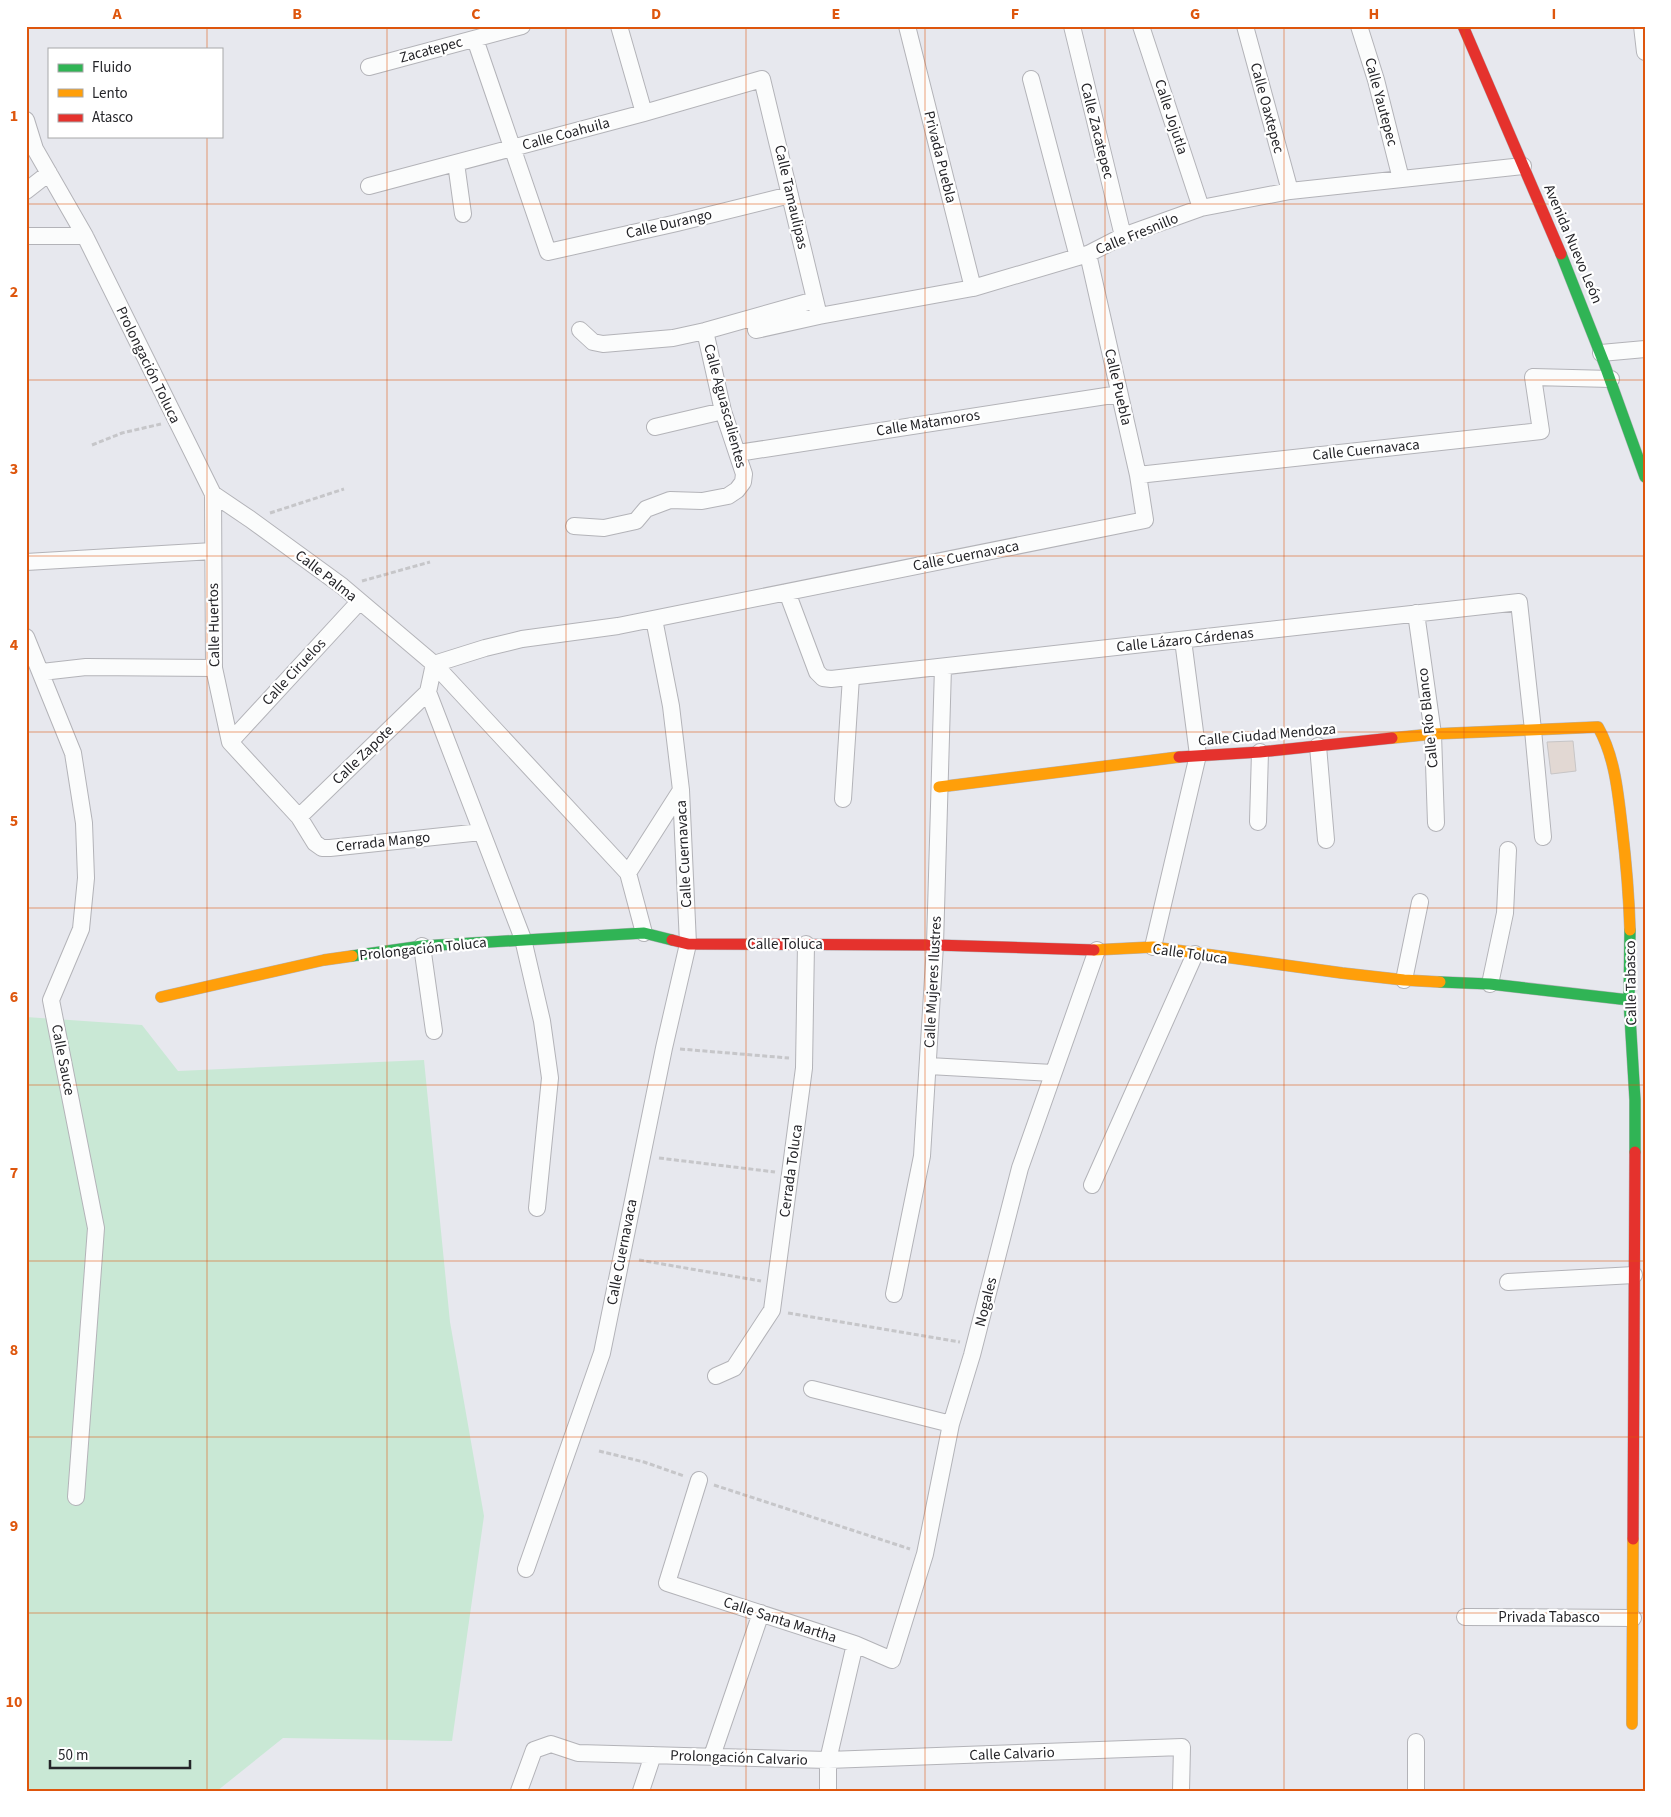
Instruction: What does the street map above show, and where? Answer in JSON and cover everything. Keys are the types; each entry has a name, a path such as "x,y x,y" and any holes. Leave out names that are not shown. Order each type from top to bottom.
{"street":[{"name":"Zacatepec","path":"369,67 522,26"},
{"path":"619,26 644,113"},
{"name":"Privada Puebla","path":"907,26 973,288"},
{"name":"Calle Zacatepec","path":"1072,26 1123,236"},
{"name":"Calle Jojutla","path":"1141,26 1200,208"},
{"name":"Calle Oaxtepec","path":"1245,26 1290,190"},
{"name":"Calle Yautepec","path":"1359,26 1376,80 1401,179"},
{"name":"Avenida Nuevo León","path":"1464,26 1587,315 1645,477"},
{"path":"1643,28 1645,52"},
{"path":"475,39 511,148"},
{"name":"Calle Coahuila","path":"369,186 644,113 762,79"},
{"name":"Calle Tamaulipas","path":"762,79 817,308"},
{"name":"Calle Puebla","path":"1031,79 1083,255 1119,394 1138,475 1145,520"},
{"name":"Prolongación Toluca","path":"26,120 31,149 49,173 85,236 213,494"},
{"name":"Calle Durango","path":"511,148 548,252 790,195"},
{"path":"456,163 463,214"},
{"name":"Calle Fresnillo","path":"756,330 817,308 973,288 1083,255 1123,236 1200,208 1290,190 1523,166"},
{"path":"26,191 49,173"},
{"path":"26,236 85,236"},
{"path":"580,330 593,342 603,344 673,338 817,308"},
{"name":"Calle Aguascalientes","path":"574,526 604,528 636,521 646,508 670,500 702,501 728,496 744,482 744,474 738,453 723,411 705,331"},
{"path":"1601,352 1645,349"},
{"name":"Calle Cuernavaca","path":"1138,475 1541,431 1533,377 1611,379"},
{"name":"Calle Matamoros","path":"738,453 1119,394"},
{"path":"655,427 723,411"},
{"name":"Calle Palma","path":"213,494 342,586 434,664"},
{"name":"Calle Huertos","path":"213,494 214,668 230,742"},
{"name":"Calle Cuernavaca","path":"526,1569 602,1353 620,1257 688,944 681,790 671,706 654,618 1145,520"},
{"path":"26,562 213,551"},
{"name":"Calle Lázaro Cárdenas","path":"787,592 817,672 823,678 831,679 1519,602 1533,730"},
{"name":"Calle Ciruelos","path":"230,742 359,602"},
{"name":"Calle Río Blanco","path":"1416,613 1433,734 1436,823"},
{"path":"434,664 522,639 618,626 654,618"},
{"name":"Calle Sauce","path":"26,637 42,672 73,753 84,824 86,878 81,929 51,1000 96,1228 76,1497"},
{"path":"1153,947 1198,755 1183,640"},
{"path":"434,664 428,692 523,939 542,1021 550,1078 536,1208"},
{"path":"434,664 628,873 644,933"},
{"name":"Calle Mujeres Ilustres","path":"894,1294 922,1156 935,945 943,666"},
{"path":"42,672 86,667 214,668"},
{"path":"843,798 851,677"},
{"name":"Calle Zapote","path":"299,817 428,692"},
{"name":"Calle Ciudad Mendoza","path":"939,787 1198,755 1260,752 1433,734 1598,727"},
{"name":"Calle Tabasco","path":"1598,727 1605,739 1617,784 1625,852 1630,928 1629,1000 1640,1100 1634,1274 1639,1379 1639,1556 1633,1618 1632,1724"},
{"path":"1533,730 1543,837"},
{"path":"230,742 299,817"},
{"path":"1318,746 1326,840"},
{"path":"1258,822 1260,752"},
{"path":"628,873 681,790"},
{"name":"Cerrada Mango","path":"299,817 315,843 322,848 482,832"},
{"path":"1490,984 1505,913 1508,850"},
{"path":"1404,980 1420,902"},
{"name":"Prolongación Toluca","path":"161,997 324,960 422,946 644,933 688,944"},
{"name":"Calle Toluca","path":"688,944 935,945 1097,950 1153,947 1404,980 1490,984 1629,1000"},
{"name":"Cerrada Toluca","path":"716,1376 734,1368 772,1310 804,1059 806,944"},
{"path":"422,946 434,1031"},
{"name":"Nogales","path":"892,1660 925,1554 951,1424 975,1344 1020,1168 1097,950"},
{"path":"1092,1185 1195,954"},
{"path":"929,1066 1053,1073"},
{"path":"1508,1282 1634,1274"},
{"path":"812,1389 951,1424"},
{"name":"Calle Santa Martha","path":"699,1480 667,1583 855,1644 892,1660"},
{"path":"712,1756 761,1613"},
{"name":"Privada Tabasco","path":"1465,1617 1633,1618"},
{"name":"Prolongación Calvario","path":"520,1791 534,1750 551,1744 578,1753 828,1760 855,1644"},
{"path":"1416,1742 1416,1791"},
{"name":"Calle Calvario","path":"828,1760 1182,1747 1181,1791"},
{"path":"642,1791 652,1755"},
{"path":"828,1760 828,1791"}],"path":[{"path":"92,445 122,433 176,421"},
{"path":"250,519 344,490"},
{"path":"342,586 430,562"},
{"path":"664,1048 804,1059"},
{"path":"642,1155 790,1174"},
{"path":"620,1257 776,1284"},
{"path":"772,1310 975,1344"},
{"path":"599,1451 644,1462 925,1554"}],"green space":[{"path":"26,1017 142,1025 178,1071 424,1060 450,1322 484,1516 452,1741 283,1738 217,1791 26,1791"}],"building":[{"path":"1573,741 1576,771 1551,774 1547,742"}],"traffic: fast":[{"path":"1561,254 1604,363 1645,477"},
{"path":"1630,930 1629,1000 1635,1100 1635,1152"},
{"path":"352,956 422,946 644,933 672,940"},
{"path":"1440,982 1490,984 1629,1000"}],"traffic: slow":[{"path":"1392,738 1433,734 1598,727 1608,750 1617,788 1626,866 1630,930"},
{"path":"939,787 1179,757"},
{"path":"1094,950 1153,947 1342,973 1440,982"},
{"path":"161,997 324,960 352,956"},
{"path":"1632,1724 1633,1539"}],"traffic: jam":[{"path":"1463,26 1561,254"},
{"path":"1179,757 1260,752 1392,738"},
{"path":"672,940 688,944 935,945 1094,950"},
{"path":"1633,1539 1635,1152"}]}
